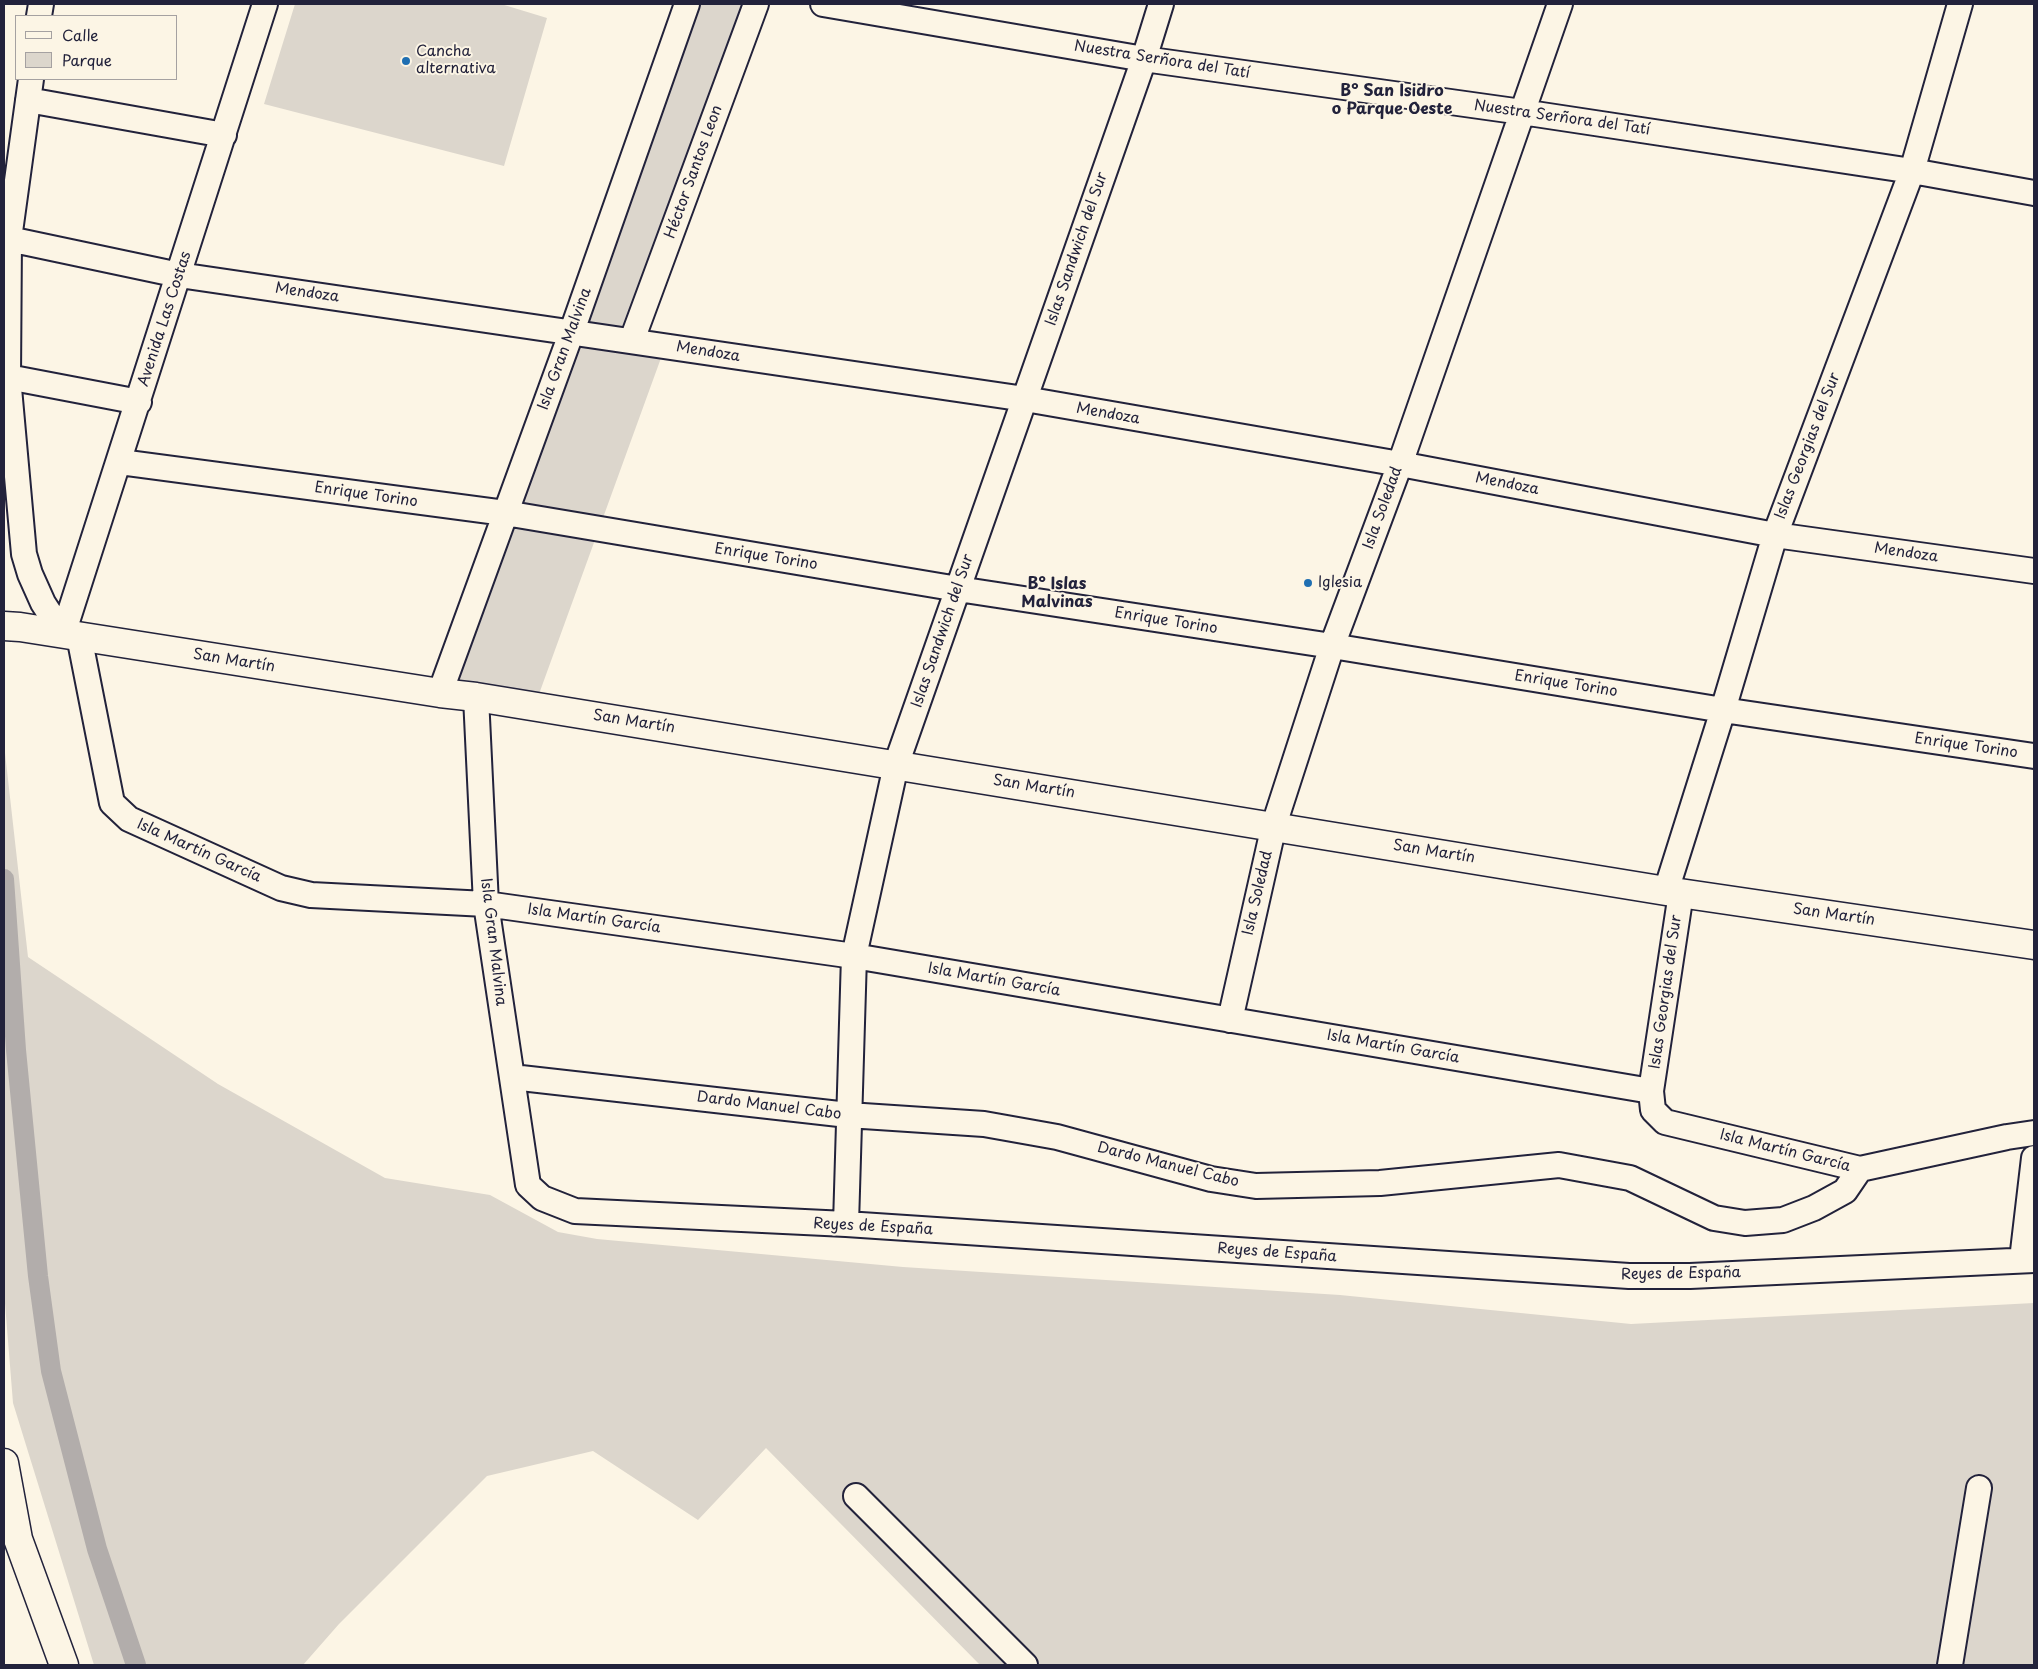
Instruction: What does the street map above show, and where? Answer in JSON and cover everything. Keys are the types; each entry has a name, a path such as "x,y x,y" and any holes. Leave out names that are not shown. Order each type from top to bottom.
{"main road":[{"name":"San Martín","path":"4,626 20,626 34,630 440,693 476,696 1274,825 1673,892 2034,945"},
{"name":"San Martín","path":"4,641 34,630"},
{"path":"4,1463 18,1539 64,1665"},
{"path":"4,1539 47,1665"}],"street":[{"name":"Avenida Las Costas","path":"71,635 120,462 224,135 263,4"},
{"name":"Isla Gran Malvina","path":"440,693 572,331 687,4"},
{"name":"Héctor Santos Leon","path":"632,340 756,4"},
{"name":"Nuestra Serñora del Tatí","path":"824,4 1144,59 1522,112 1912,171 2034,193"},
{"name":"Islas Sandwich del Sur","path":"846,1224 854,956 896,765 1144,59 1161,4"},
{"name":"Isla Soledad","path":"1230,1020 1274,825 1332,646 1400,464 1560,4"},
{"name":"Islas Georgias del Sur","path":"1651,1092 1673,892 1723,710 1775,534 1912,171 1960,4"},
{"path":"71,635 43,603 30,574 24,554 8,377 9,239 29,89 224,135"},
{"name":"Mendoza","path":"9,239 179,274 1025,399 1400,464 1775,534 2034,571"},
{"path":"8,377 139,402"},
{"name":"Enrique Torino","path":"120,462 505,513 958,589 1332,646 1723,710 2034,756"},
{"name":"Isla Martín García","path":"71,635 112,803 129,820 281,888 312,895 486,904 854,956 1651,1092 1653,1110 1665,1122 1860,1169 2007,1137 2034,1133"},
{"name":"Isla Gran Malvina","path":"476,696 486,904 528,1185"},
{"name":"Dardo Manuel Cabo","path":"512,1077 848,1116 984,1124 1057,1138 1211,1179 1256,1186 1380,1183 1559,1165 1630,1178 1714,1218 1745,1223 1784,1220 1814,1208 1845,1191 1860,1169"},
{"path":"2028,1260 2034,1158"},
{"name":"Reyes de España","path":"528,1185 542,1198 575,1211 846,1224 1629,1276 1690,1276 2028,1260"},
{"path":"1950,1665 1979,1488"},
{"path":"856,1496 1025,1665"}],"green space":[{"name":"Cancha alternativa","path":"295,4 501,4 547,18 504,166 264,104"},
{"path":"688,4 755,4 631,341 665,347 535,705 442,692"},
{"path":"4,744 28,957 218,1084 385,1178 490,1195 558,1232 597,1239 903,1267 1340,1295 1631,1324 2034,1303 2034,1665 980,1665 766,1448 698,1520 593,1451 487,1476 339,1624 303,1665 94,1665 13,1403 4,1291"}],"waterway":[{"path":"4,879 16,1050 38,1276 51,1371 97,1549 136,1665"}],"place":[{"name":"Cancha alternativa","path":"406,61"},
{"name":"Iglesia","path":"1308,583"}],"district":[{"name":"B° San Isidro o Parque Oeste","path":"1392,101"},
{"name":"B° Islas Malvinas","path":"1057,594"}]}
